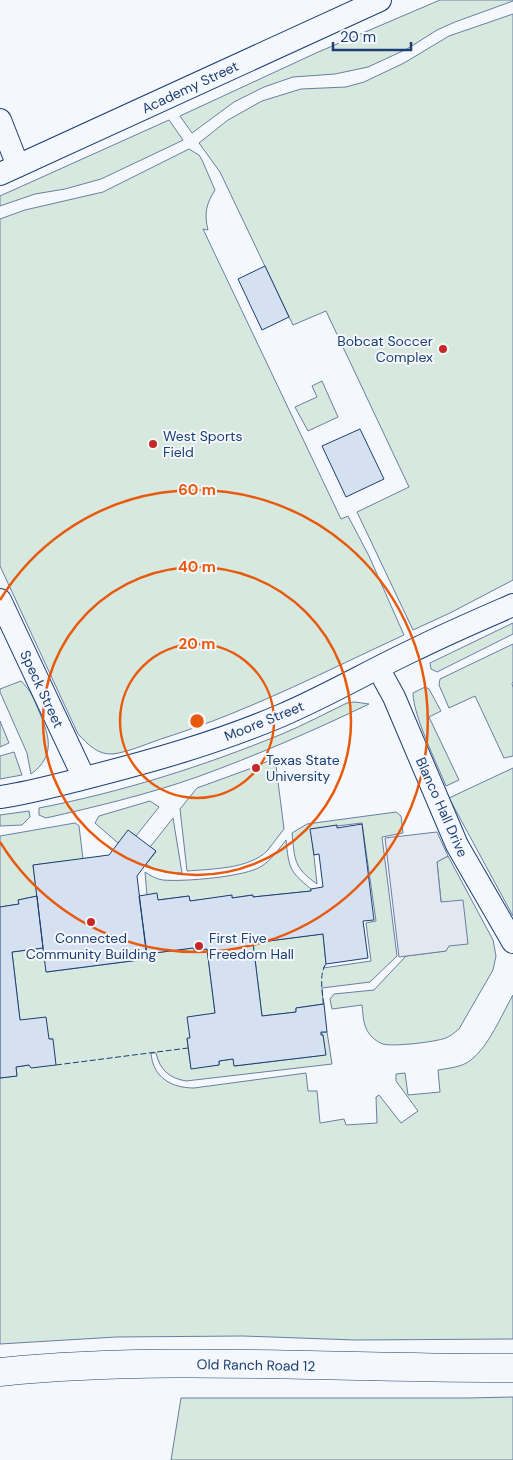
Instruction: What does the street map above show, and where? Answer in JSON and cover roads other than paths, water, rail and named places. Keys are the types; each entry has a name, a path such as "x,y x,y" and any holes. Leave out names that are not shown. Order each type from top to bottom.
{"main road":[{"name":"Old Ranch Road 12","path":"0,1372 77,1366 173,1364 513,1368"}],"street":[{"name":"Academy Street","path":"9,170 380,0"},
{"path":"0,120 9,170"},
{"name":"Speck Street","path":"0,600 84,778"},
{"name":"Moore Street","path":"0,797 39,791 186,751 248,729 348,685 416,649 513,604"},
{"name":"Blanco Hall Drive","path":"378,668 394,697 457,845 513,942"}],"place":[{"name":"Bobcat Soccer Complex","path":"443,349"},
{"name":"West Sports Field","path":"153,444"},
{"name":"Texas State University","path":"256,768"},
{"name":"Connected Community Building","path":"91,922"},
{"name":"First Five Freedom Hall","path":"199,946"}]}
